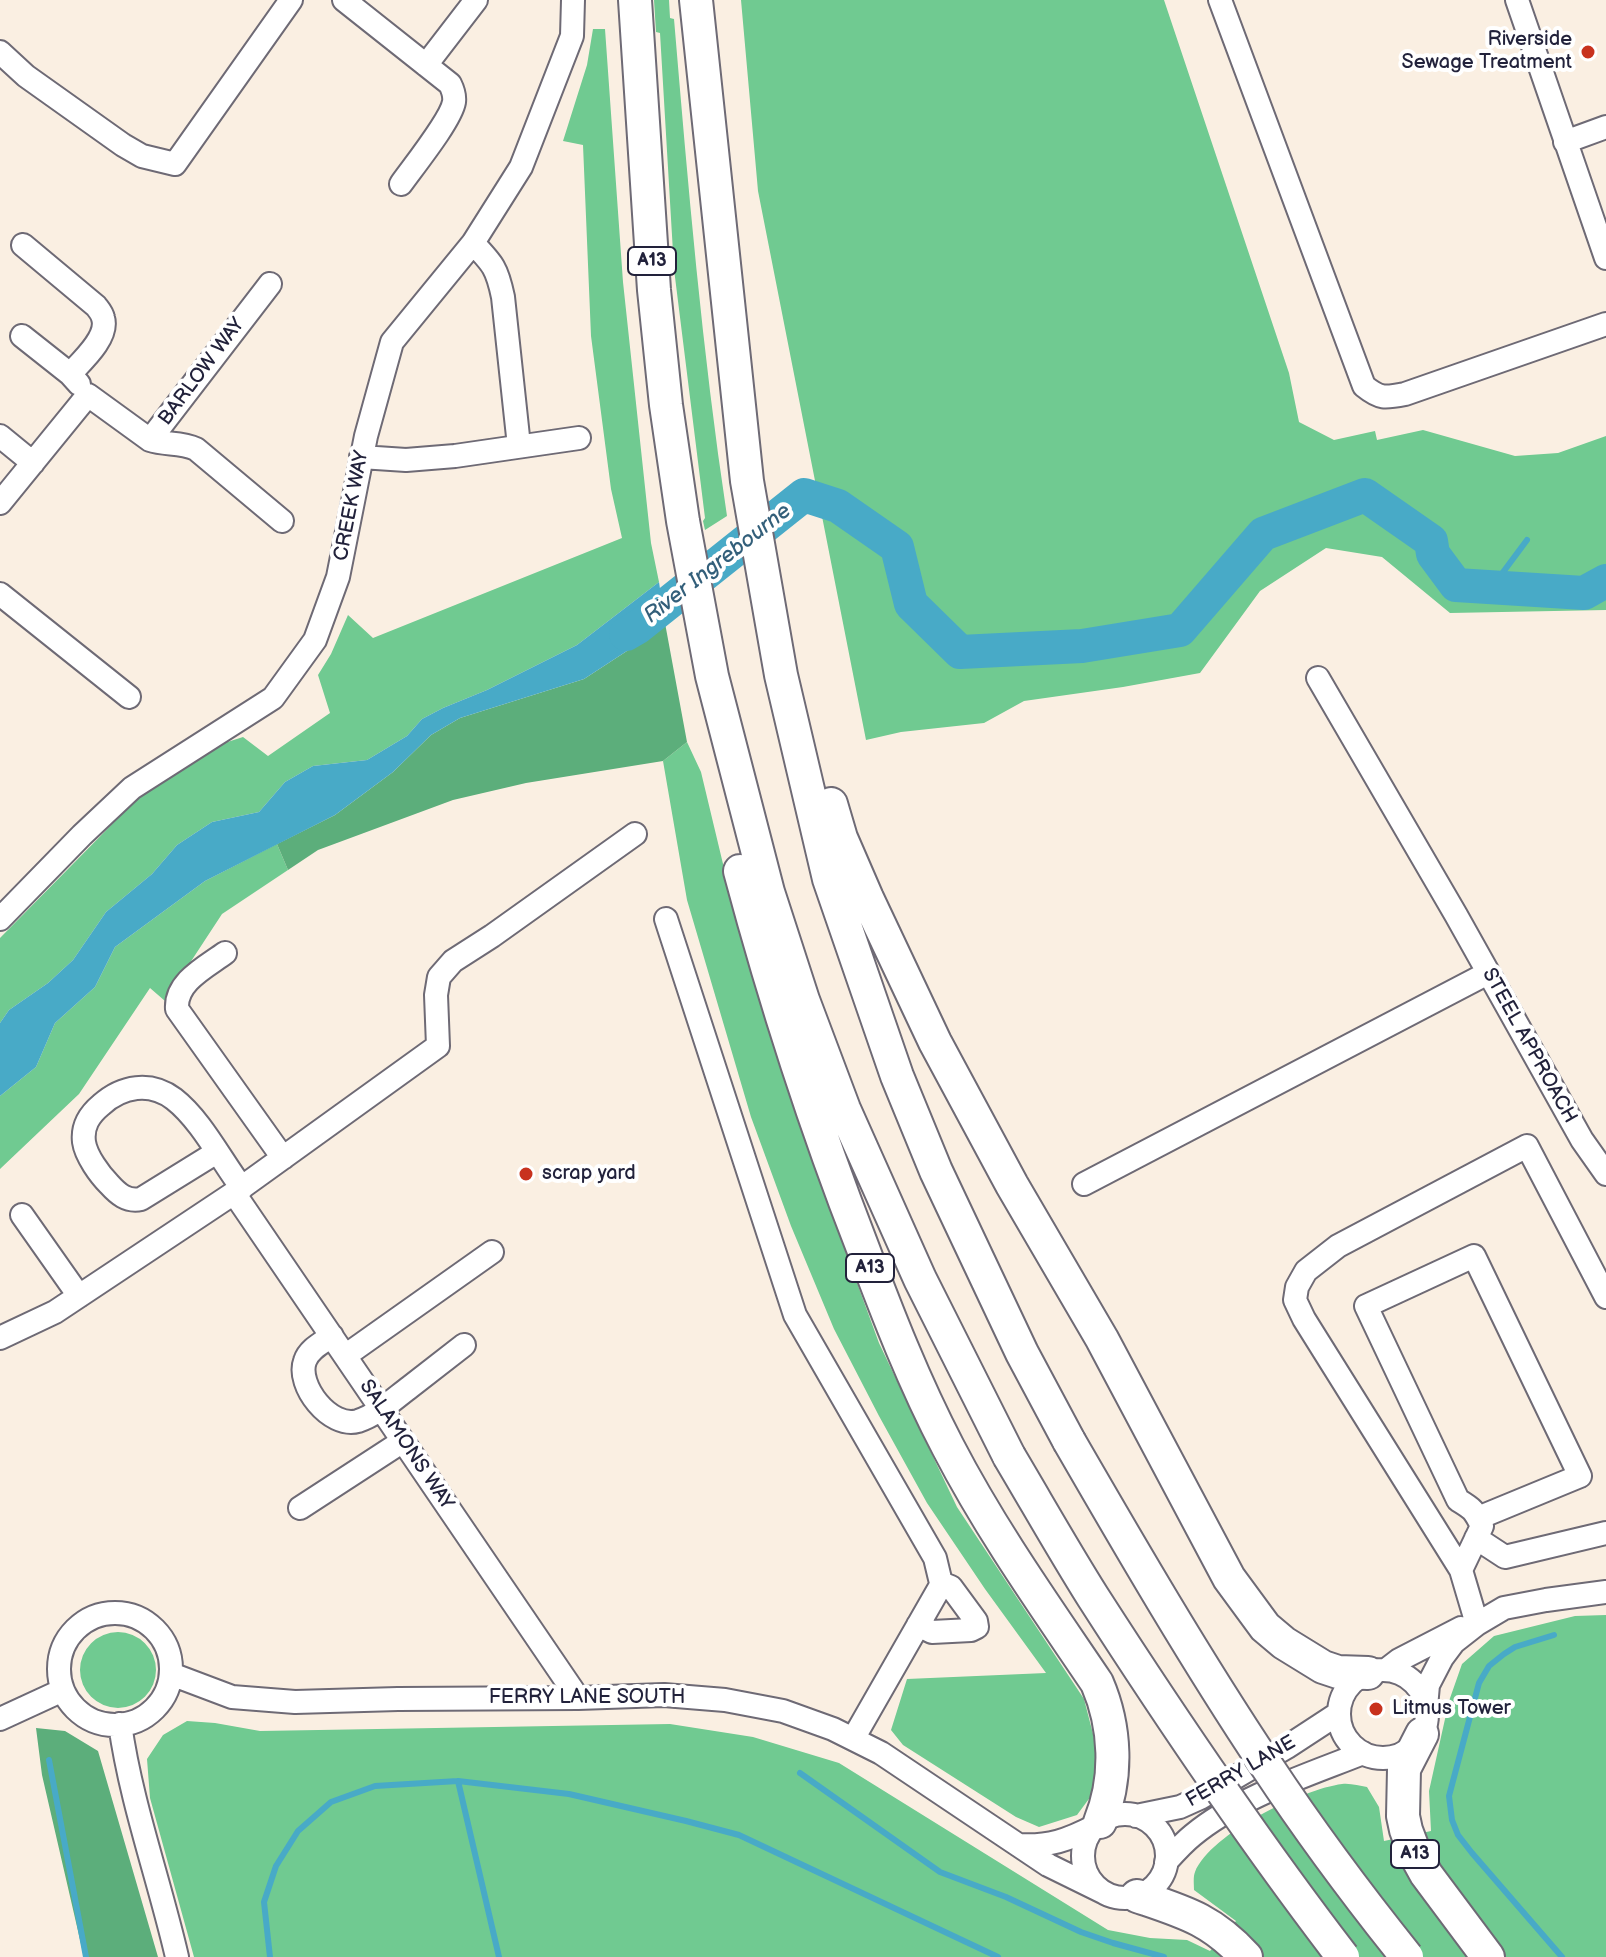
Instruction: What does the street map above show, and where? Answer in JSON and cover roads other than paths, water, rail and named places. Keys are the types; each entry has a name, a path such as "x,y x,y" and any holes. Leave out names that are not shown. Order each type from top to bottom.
{"highway":[{"name":"A13","path":"635,0 654,290 666,405 683,521 710,664 768,892 803,1000 844,1109 920,1279 1009,1456 1092,1595 1189,1744 1291,1890 1343,1957"},
{"path":"696,0 747,481 781,675 829,879 897,1076 936,1171 1022,1353 1133,1552 1266,1766 1370,1911 1407,1957"},
{"name":"A13","path":"710,664 705,736 740,874 784,1026 837,1183 902,1352 949,1450 1003,1546 1097,1683 1105,1701 1112,1745 1112,1773 1108,1802 1097,1824"},
{"path":"781,675 807,722 841,838 935,1042 1012,1185 1102,1339 1229,1578 1265,1627 1293,1649 1338,1672 1377,1672"},
{"name":"A13","path":"1424,1720 1404,1769 1403,1816 1406,1830 1426,1874 1488,1957"},
{"path":"1123,1896 1185,1912 1221,1932 1246,1957"}],"street":[{"path":"344,0 450,84 454,91 455,100 440,130 401,184"},
{"path":"430,68 476,0"},
{"name":"CREEK WAY","path":"0,919 132,788 273,698 315,640 338,577 361,457 392,342 473,243 521,167 572,36 573,0"},
{"path":"1220,0 1364,386 1374,395 1387,398 1405,394 1606,324"},
{"path":"1517,0 1606,258"},
{"path":"0,52 26,76 123,145 142,156 175,164 277,7"},
{"path":"1565,142 1606,127"},
{"path":"473,243 494,265 503,297 519,446"},
{"path":"23,245 96,306 103,318 101,338 70,374"},
{"name":"BARLOW WAY","path":"22,336 70,374 88,395 150,440 270,284"},
{"path":"0,503 88,395"},
{"path":"0,436 33,463"},
{"path":"361,457 406,460 455,456 579,438"},
{"path":"150,440 163,444 187,444 196,449 282,521"},
{"path":"0,594 129,697"},
{"name":"STEEL APPROACH","path":"1318,678 1582,1140 1606,1174"},
{"path":"0,1338 55,1312 238,1190 438,1046 436,995 439,977 453,961 635,834"},
{"path":"666,919 795,1315 934,1554 941,1583 853,1739"},
{"path":"225,953 184,985 176,998 177,1009 283,1158"},
{"path":"1084,1184 1488,973"},
{"path":"142,1087 173,1098 217,1152 135,1201 117,1193 105,1180 84,1145 85,1127 88,1117 112,1095 125,1089 142,1087"},
{"path":"1477,1624 1461,1570 1304,1319 1295,1300 1297,1287 1306,1271 1338,1246 1527,1146 1606,1297"},
{"name":"SALAMONS WAY","path":"217,1152 238,1190 345,1356 578,1698"},
{"path":"22,1215 79,1296"},
{"path":"345,1356 492,1252"},
{"path":"1461,1570 1477,1528 1473,1508 1458,1500 1366,1306 1474,1256 1580,1476 1477,1528"},
{"path":"332,1336 312,1350 305,1358 302,1370 315,1399 328,1414 346,1423 358,1421 381,1409 464,1345"},
{"path":"300,1508 403,1441"},
{"path":"1477,1528 1505,1557 1606,1533"},
{"path":"918,1625 932,1632 977,1627 976,1621 951,1587 941,1583"},
{"path":"1477,1624 1457,1629 1377,1672 1356,1679 1347,1689 1339,1713 1346,1737 1353,1746 1376,1757 1390,1757 1414,1745 1424,1720 1428,1685 1442,1658 1454,1642 1477,1624 1504,1608 1606,1592"},
{"path":"116,1612 134,1616 150,1625 162,1639 170,1656 171,1674 165,1693 154,1709 138,1720 120,1724 102,1723 86,1717 72,1705 63,1690 59,1672 64,1645 81,1623 98,1615 116,1612"},
{"path":"1377,1672 1400,1674 1413,1682 1422,1693 1424,1720"},
{"name":"FERRY LANE SOUTH","path":"171,1674 232,1697 295,1702 664,1695 725,1700 783,1711 833,1729 881,1753 1048,1865 1123,1896"},
{"path":"0,1719 63,1690"},
{"name":"FERRY LANE","path":"1097,1824 1123,1814 1136,1816 1180,1807 1200,1798 1339,1713"},
{"path":"120,1724 125,1758 177,1957"},
{"name":"FERRY LANE","path":"1123,1896 1148,1891 1157,1883 1166,1862 1192,1835 1213,1820 1266,1792 1363,1753"},
{"path":"1136,1816 1156,1828 1163,1838 1166,1862"},
{"path":"1018,1845 1042,1846 1066,1839 1097,1824"},
{"path":"1097,1824 1087,1837 1083,1865 1097,1888 1123,1896"}],"water":[{"path":"659,582 665,623 656,632 584,679 460,718 431,735 393,772 335,815 205,881 115,947 95,987 55,1023 36,1067 0,1096 0,1023 9,1010 48,983 73,960 106,912 152,874 177,845 212,822 259,812 285,782 313,766 367,760 407,736 422,719 577,645"}],"waterway":[{"name":"River Ingrebourne","path":"626,634 804,495 838,506 897,547 911,604 960,652 1082,646 1180,630 1263,534 1365,495 1431,541 1433,554 1456,585 1584,593 1606,581"},
{"path":"1492,587 1527,540"},
{"path":"1554,1635 1515,1647 1489,1666 1479,1683 1449,1796 1452,1820 1458,1835 1562,1957"},
{"path":"49,1760 86,1957"},
{"path":"800,1773 940,1872 1006,1897 1081,1932 1164,1957"},
{"path":"458,1781 499,1957"},
{"path":"270,1957 264,1902 276,1866 298,1831 331,1802 375,1786 458,1781 569,1794 739,1835 998,1957"}],"place":[{"name":"Riverside Sewage Treatment","path":"1588,52"},
{"name":"scrap yard","path":"526,1174"},
{"name":"Litmus Tower","path":"1376,1709"}]}
